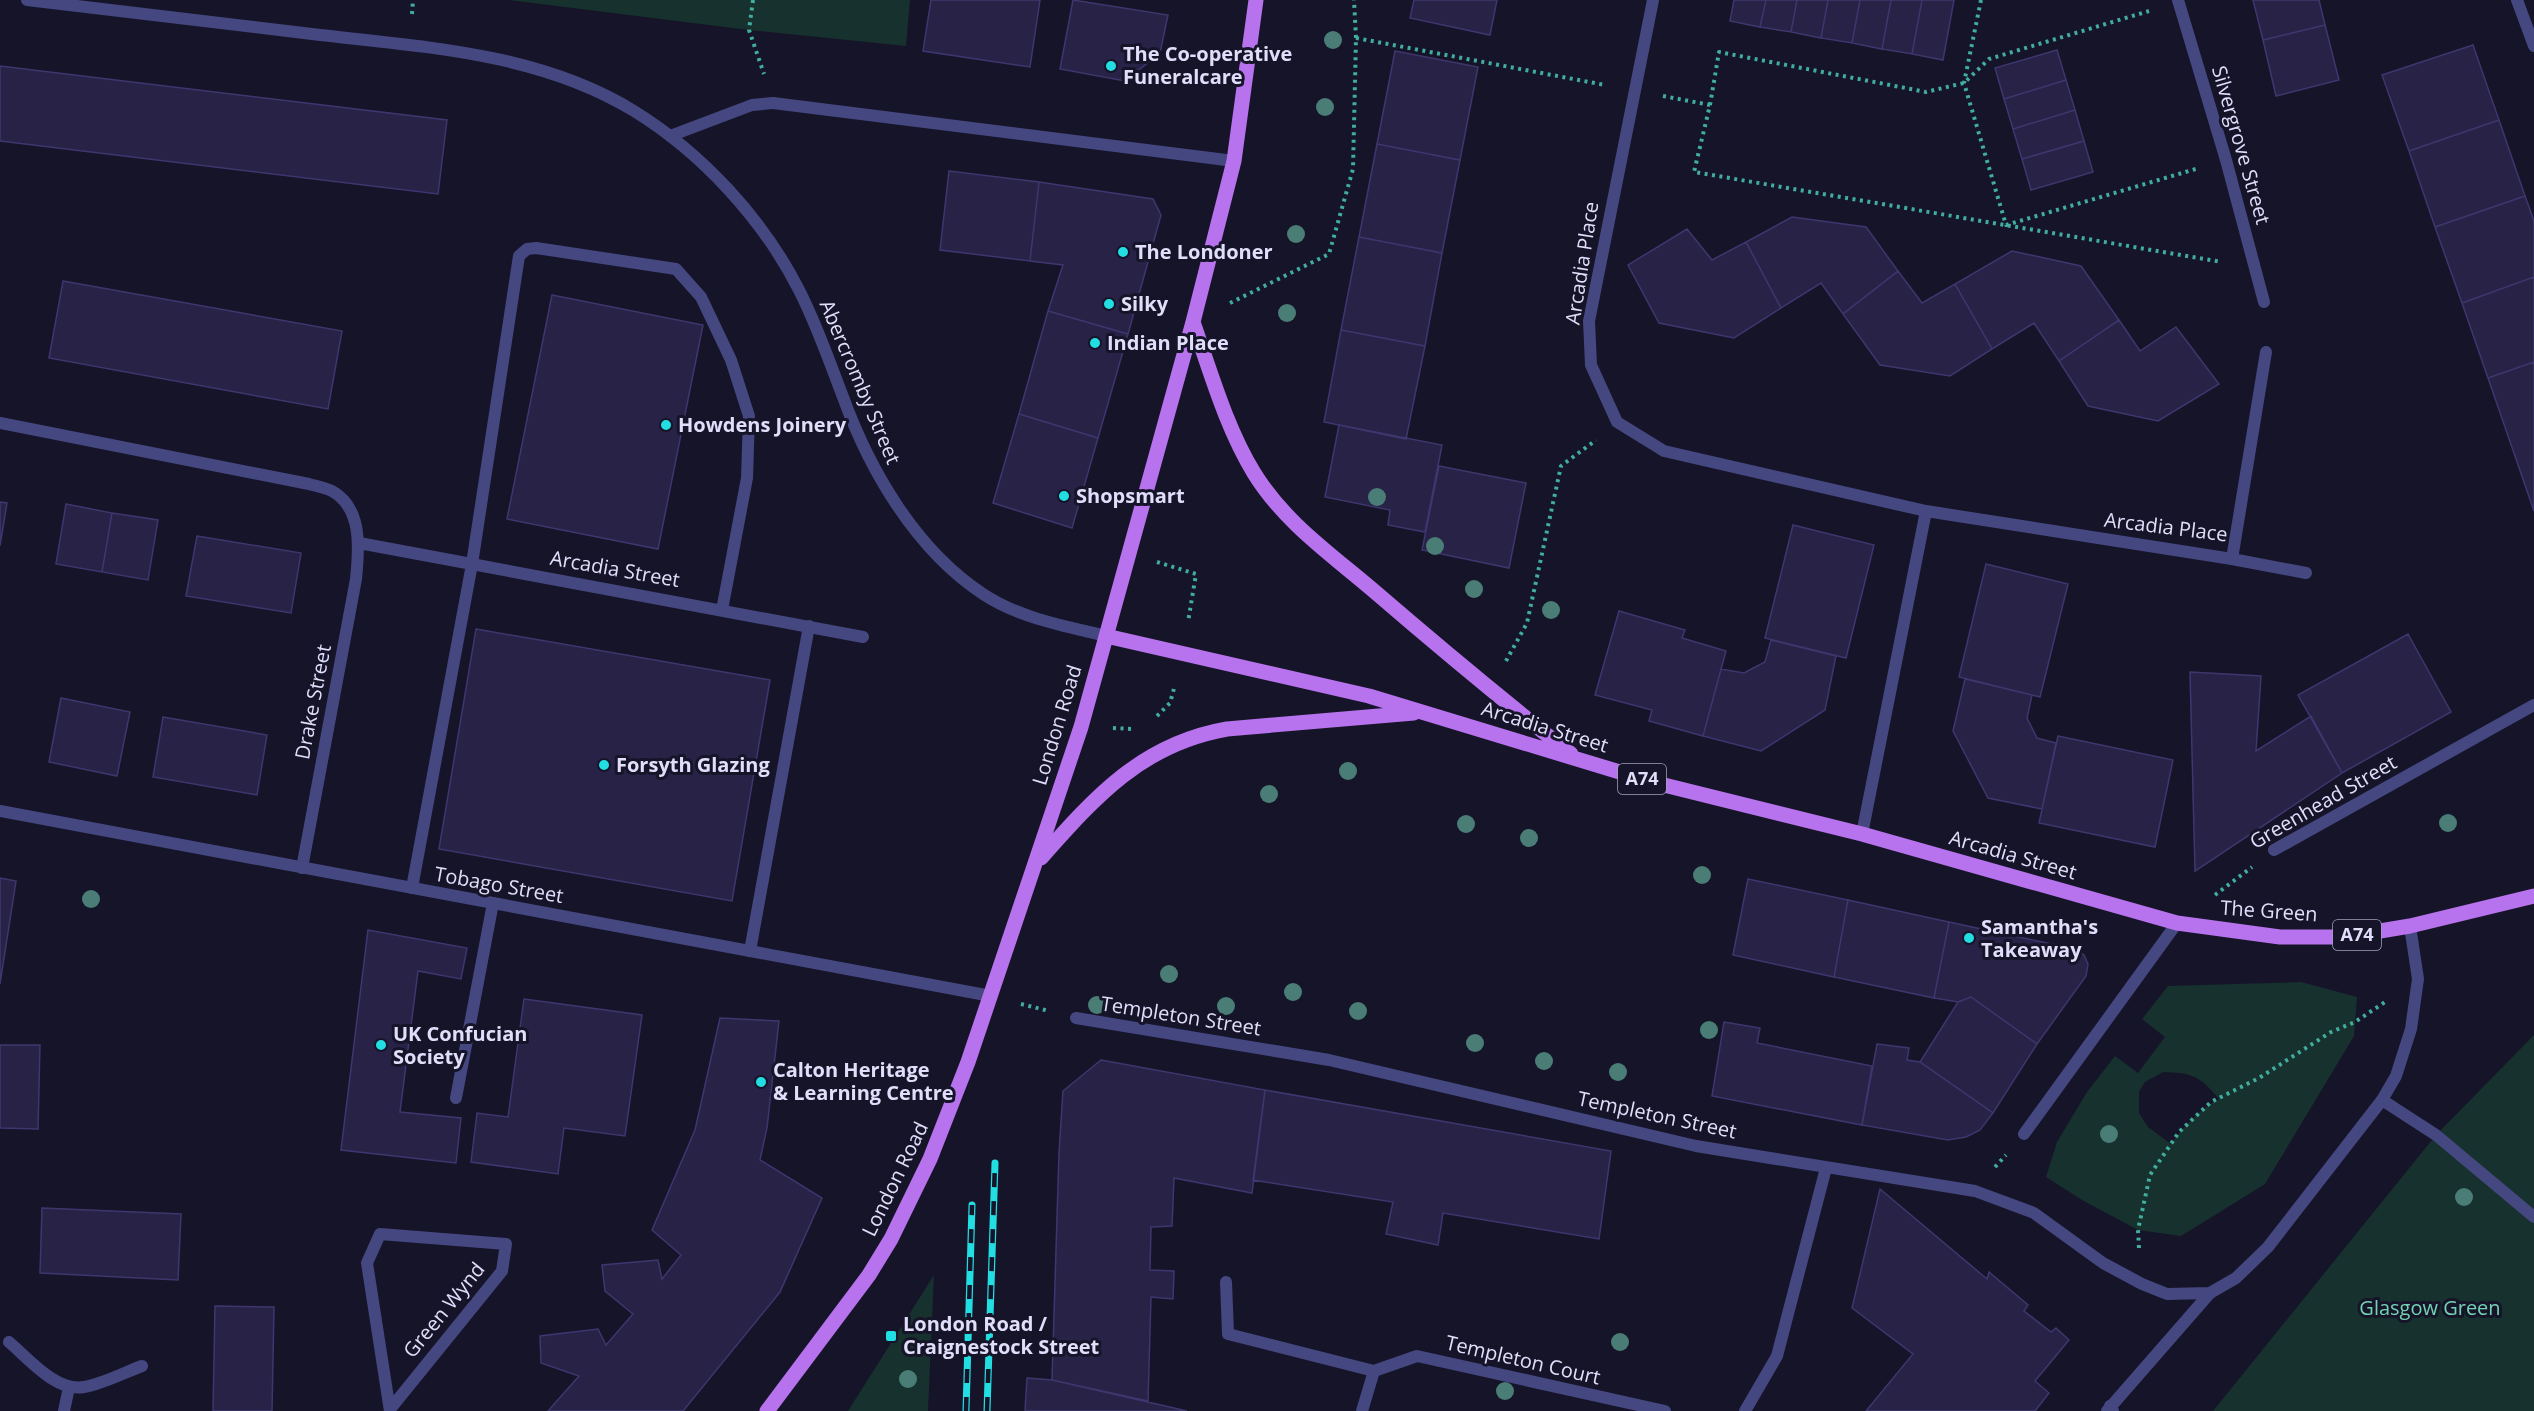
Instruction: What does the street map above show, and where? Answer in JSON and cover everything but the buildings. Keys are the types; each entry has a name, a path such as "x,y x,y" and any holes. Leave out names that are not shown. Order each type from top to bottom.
{"main road":[{"name":"London Road","path":"767,1411 869,1275 913,1199 949,1116 991,996 1081,727 1193,322 1234,161 1256,0"},
{"name":"A74","path":"1193,322 1231,428 1255,475 1290,519 1489,690 1579,760"},
{"name":"Arcadia Street","path":"1106,636 1312,682 1426,712 1579,760 1728,802 1862,834 2177,923"},
{"name":"A74","path":"1035,865 1082,811 1111,784 1134,766 1178,742 1201,734 1227,729 1426,712"},
{"name":"The Green","path":"2177,923 2280,937 2344,937 2410,926 2534,896"}],"street":[{"name":"Abercromby Street","path":"27,0 481,55 544,70 600,92 670,136 728,189 778,253 815,322 843,398 877,473 899,509 925,541 980,593 998,603 1045,620 1106,636"},
{"name":"Arcadia Place","path":"1653,0 1589,321 1592,365 1617,422 1664,451 1926,511 2232,559 2266,352"},
{"path":"2517,0 2534,46"},
{"name":"Silvergrove Street","path":"2178,1 2226,160 2264,302"},
{"path":"670,136 752,105 773,103 1234,161"},
{"path":"412,888 472,564 519,256 527,249 536,248 676,269 700,297 731,360 749,416 747,478 722,610"},
{"name":"Drake Street","path":"0,423 309,484 333,492 348,506 356,525 359,543 356,579 302,868"},
{"path":"1862,834 1926,511"},
{"name":"Arcadia Street","path":"359,543 863,637"},
{"path":"2232,559 2306,573"},
{"path":"750,951 809,626"},
{"name":"Greenhead Street","path":"2274,850 2534,705"},
{"name":"Tobago Street","path":"0,812 991,996"},
{"path":"456,1098 493,903"},
{"path":"2024,1134 2177,923"},
{"path":"2110,1410 2210,1293 2236,1278 2268,1247 2382,1100 2396,1076 2411,1029 2418,979 2410,926"},
{"name":"Templeton Street","path":"1076,1018 1329,1060 1696,1146 1976,1191 2034,1214 2103,1263 2142,1284 2167,1294 2210,1293"},
{"path":"2382,1100 2436,1135 2534,1217"},
{"path":"1745,1411 1777,1356 1826,1168"},
{"name":"Green Wynd","path":"380,1234 506,1244 502,1271 390,1409 367,1263 380,1234"},
{"path":"1226,1282 1228,1334 1374,1371 1362,1411"},
{"path":"9,1342 46,1374 69,1387 83,1388 142,1366"},
{"name":"Templeton Court","path":"1374,1371 1417,1356 1665,1411"},
{"path":"64,1411 69,1387"}],"path":[{"path":"753,0 749,30 773,103"},
{"path":"1193,322 1329,254 1353,169 1356,39 1354,0"},
{"path":"1981,0 1964,83 2006,225"},
{"path":"2178,1 1989,59 1964,83 1926,92 1719,52 1710,105 1694,172 2256,268"},
{"path":"1356,39 1710,105"},
{"path":"2006,225 2226,160"},
{"path":"1489,690 1527,623 1562,466 1617,422"},
{"name":"Greenhead Street","path":"2177,923 2274,850"},
{"path":"2142,1284 2138,1230 2150,1175 2179,1132 2211,1102 2259,1078 2331,1032 2355,1022 2418,979"},
{"path":"991,996 1076,1018"},
{"path":"1976,1191 2024,1134"}],"green space":[{"path":"509,0 910,0 906,46 749,30"},
{"path":"2301,982 2357,997 2354,1036 2265,1184 2181,1236 2138,1230 2082,1200 2046,1177 2057,1142 2087,1092 2115,1056 2138,1073 2165,1037 2142,1019 2168,986","holes":["2163,1072 2173,1072 2200,1080 2219,1099 2193,1118 2171,1144 2148,1127 2139,1113 2139,1092 2145,1082"]},
{"name":"Glasgow Green","path":"2534,1035 2534,1411 2213,1411 2436,1135"},
{"path":"934,1275 928,1411 848,1411"}],"railway":[{"path":"987,1411 995,1163"},
{"path":"966,1411 972,1205"}],"place":[{"name":"The Co-operative Funeralcare","path":"1111,66"},
{"name":"The Londoner","path":"1123,252"},
{"name":"Silky","path":"1109,304"},
{"name":"Indian Place","path":"1095,343"},
{"name":"Howdens Joinery","path":"666,425"},
{"name":"Shopsmart","path":"1064,496"},
{"name":"Forsyth Glazing","path":"604,765"},
{"name":"Samantha's Takeaway","path":"1969,938"},
{"name":"UK Confucian Society","path":"381,1045"},
{"name":"Calton Heritage & Learning Centre","path":"761,1082"},
{"name":"London Road / Craignestock Street","path":"891,1336"}]}
